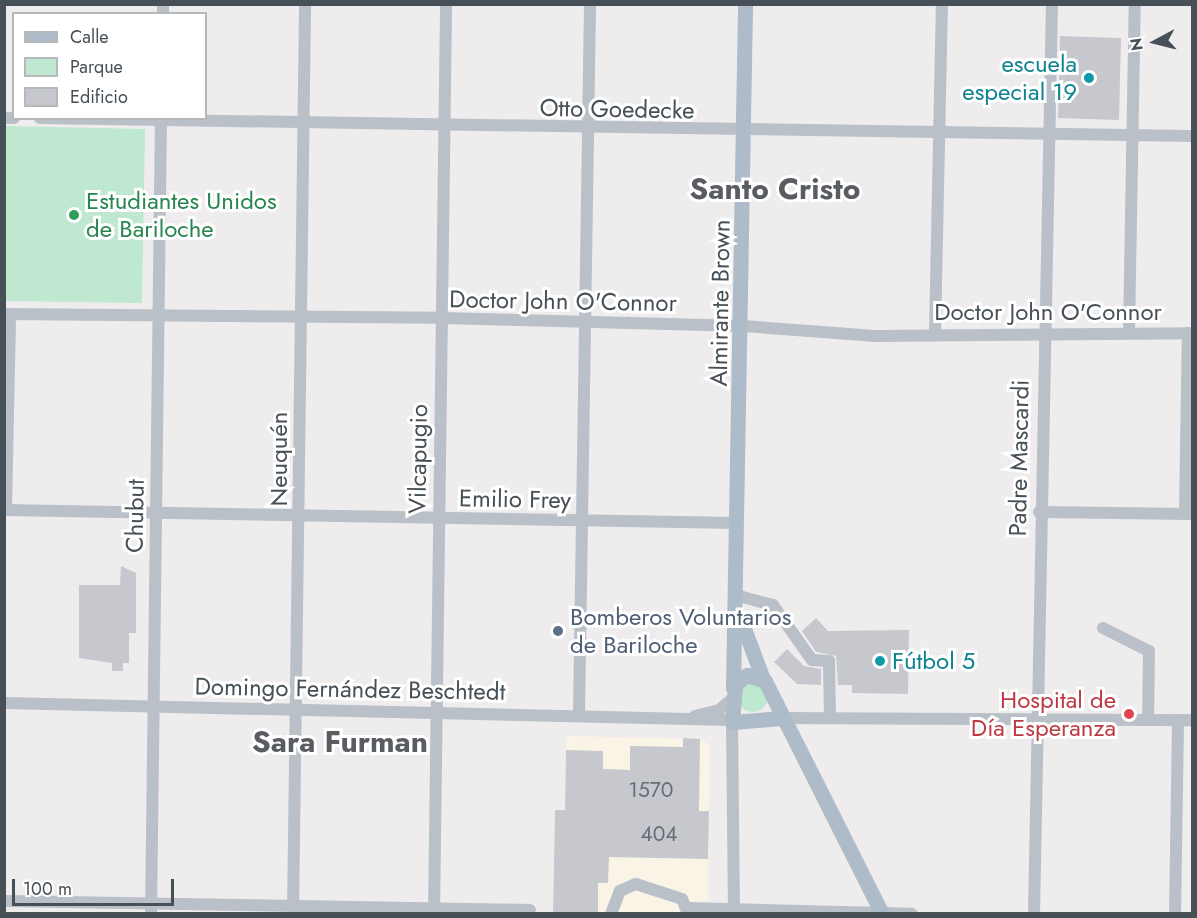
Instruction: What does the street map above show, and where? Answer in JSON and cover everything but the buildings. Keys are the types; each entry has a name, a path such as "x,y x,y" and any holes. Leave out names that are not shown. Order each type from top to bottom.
{"main road":[{"name":"Almirante Brown","path":"732,721 738,599 737,523 743,326 745,4"},
{"name":"Almirante Brown","path":"738,599 745,639 763,679 775,698 778,719 882,913"},
{"path":"732,694 747,675 763,679"},
{"path":"732,721 778,719"}],"street":[{"name":"Neuquén","path":"293,909 298,708 300,318 305,4"},
{"name":"Vilcapugio","path":"434,911 439,712 438,519 446,4"},
{"path":"579,714 580,522 590,4"},
{"path":"935,333 942,4"},
{"name":"Padre Mascardi","path":"1034,914 1039,513 1053,4"},
{"path":"1129,332 1135,4"},
{"name":"Otto Goedecke","path":"161,120 587,130 1049,132 1192,136"},
{"name":"Chubut","path":"151,908 161,120"},
{"path":"5,510 7,314"},
{"name":"Doctor John O'Connor","path":"7,314 441,318 743,326 867,335 1045,331 1190,333"},
{"path":"1039,513 1189,514 1190,333"},
{"name":"Emilio Frey","path":"5,510 737,523"},
{"path":"738,599 773,605 812,660 829,661 826,717"},
{"path":"1103,628 1149,651 1148,720"},
{"name":"Domingo Fernández Beschtedt","path":"695,716 719,710 732,694"},
{"path":"775,698 791,711 826,717"},
{"name":"Domingo Fernández Beschtedt","path":"4,703 695,716 732,721"},
{"path":"778,719 826,717 1192,720"},
{"path":"1175,914 1178,720"},
{"path":"732,721 735,772 734,913"},
{"path":"735,772 741,731 749,722"},
{"path":"611,914 620,891 636,884 672,894 688,911 912,914"},
{"path":"4,901 151,908 530,910"}],"shaded area":[{"path":"566,736 700,739 710,745 708,913 553,914 555,810 565,810"}],"green space":[{"name":"Estudiantes Unidos de Bariloche","path":"5,126 145,129 142,303 5,301"},
{"path":"753,682 759,683 767,691 767,703 759,711 753,712 747,711 739,703 738,697 739,691 747,683"}],"place":[{"name":"escuela especial 19","path":"1089,78"},
{"name":"Estudiantes Unidos de Bariloche","path":"74,215"},
{"name":"Bomberos Voluntarios de Bariloche","path":"558,631"},
{"name":"Fútbol 5","path":"880,661"},
{"name":"Hospital de Día Esperanza","path":"1129,714"}],"district":[{"name":"Santo Cristo","path":"775,189"},
{"name":"Sara Furman","path":"340,742"}]}
